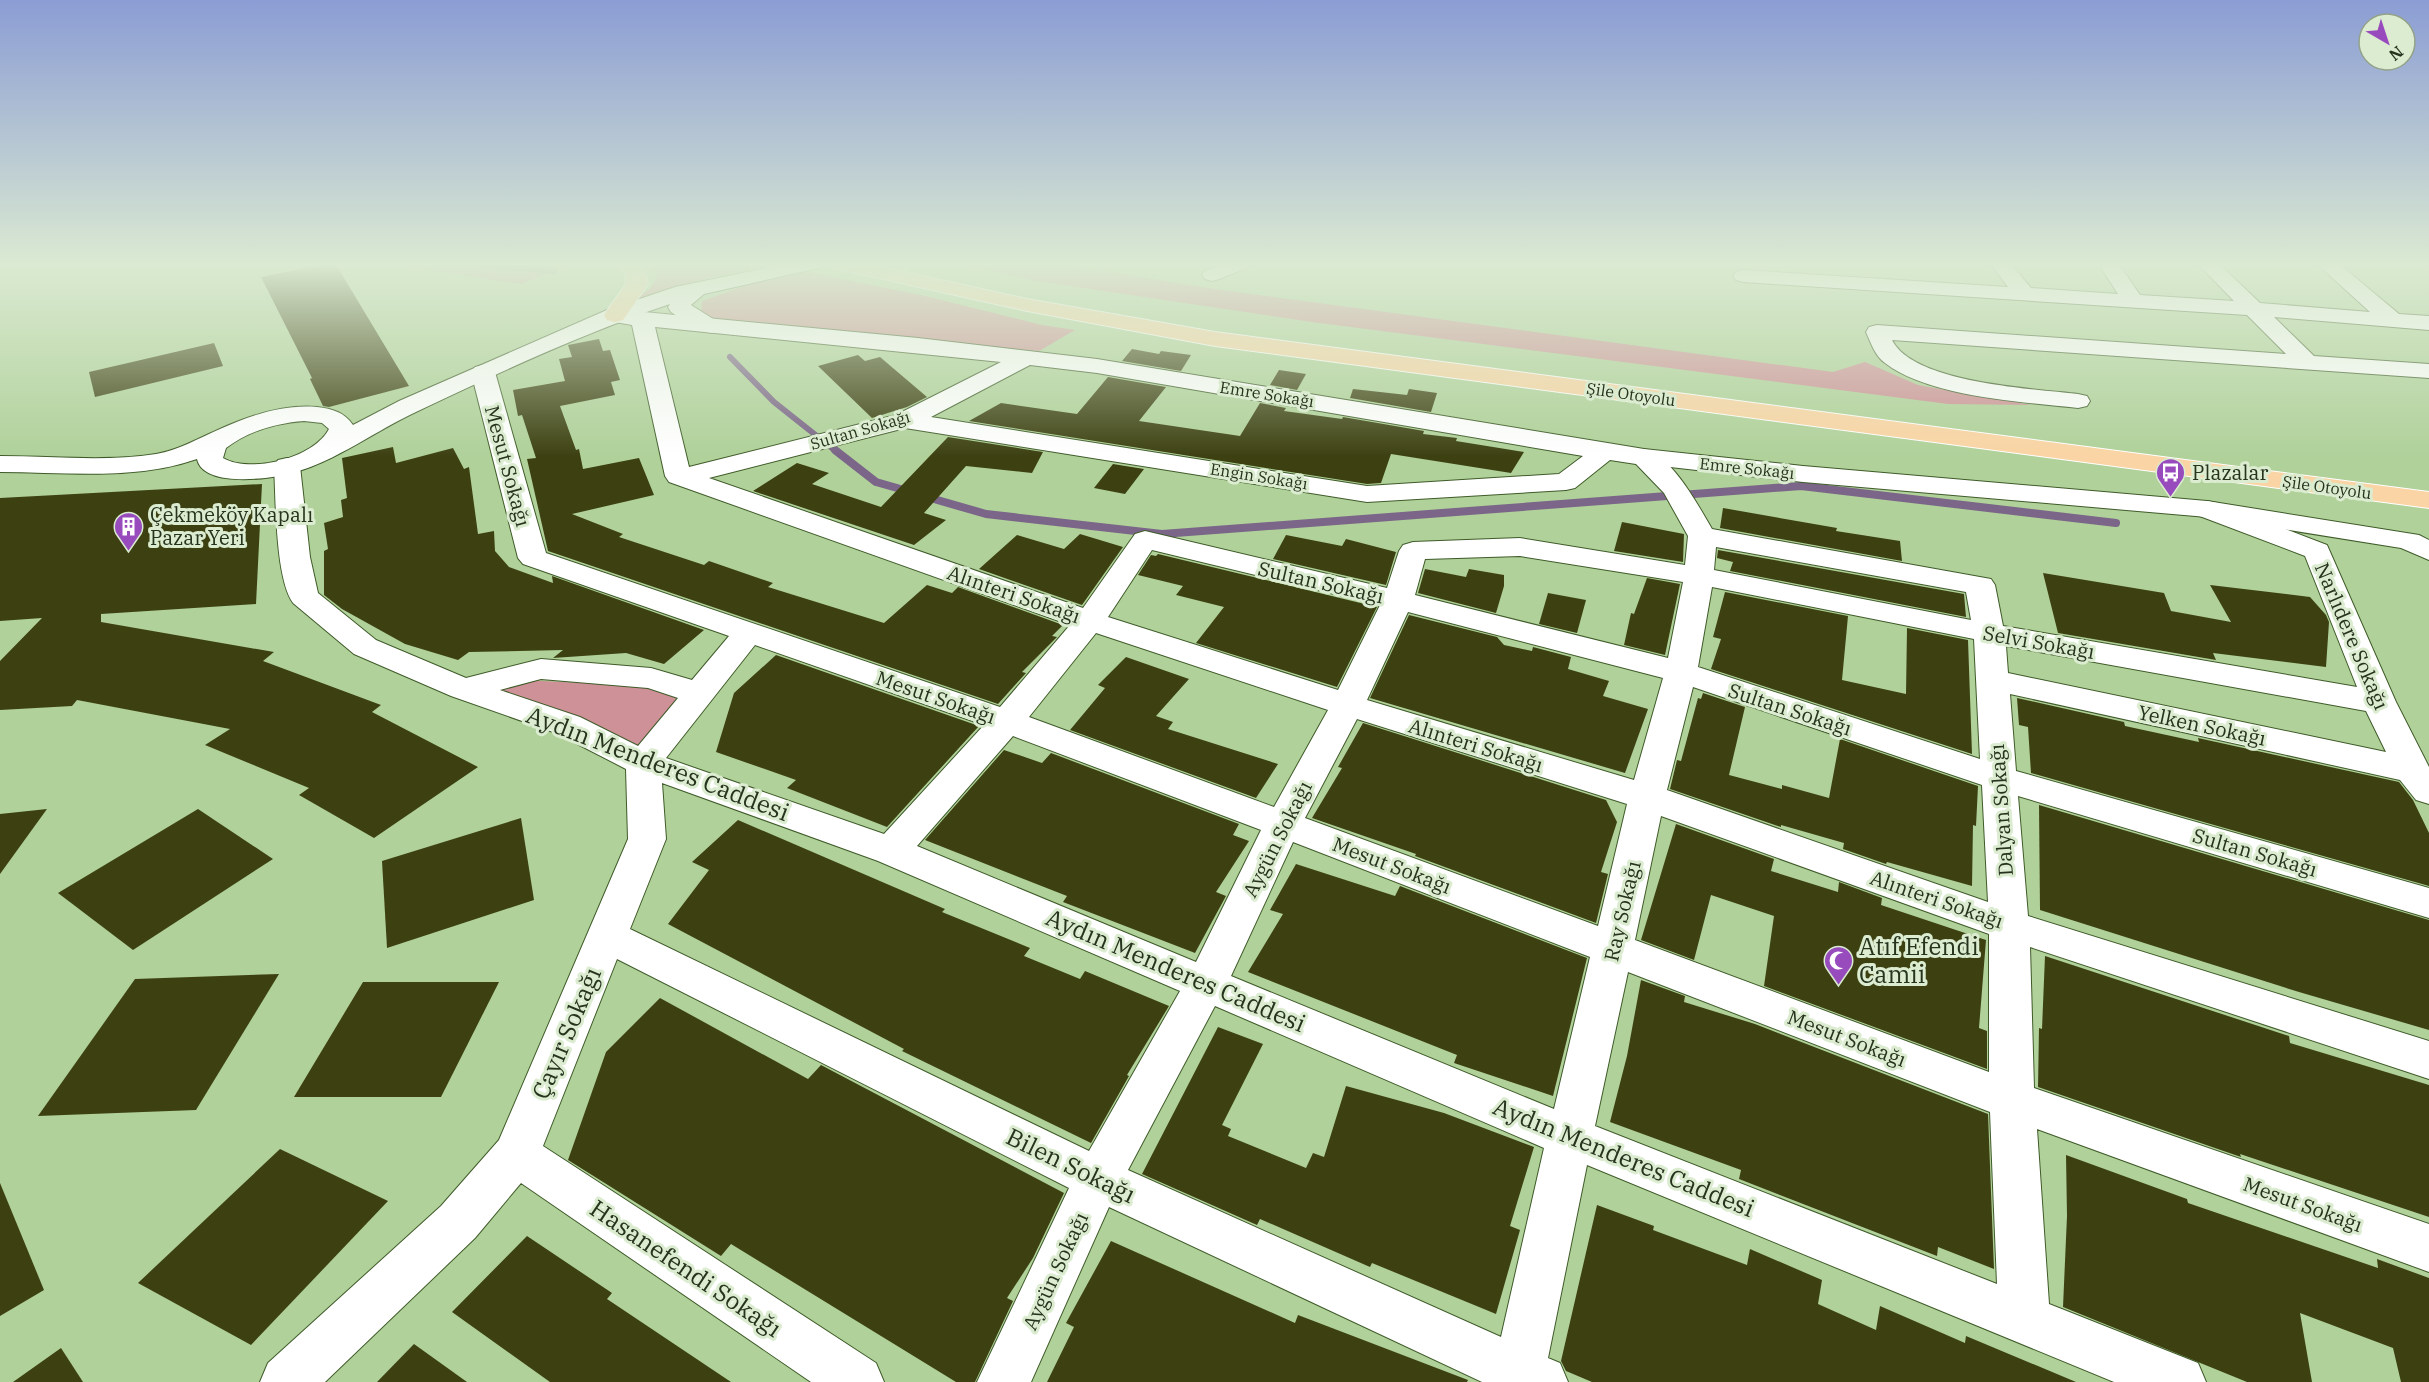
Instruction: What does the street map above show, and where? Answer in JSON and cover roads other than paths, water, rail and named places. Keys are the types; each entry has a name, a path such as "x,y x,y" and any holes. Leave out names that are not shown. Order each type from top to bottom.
{"highway":[{"name":"Şile Otoyolu","path":"1151,327 1215,339 2429,500"},
{"name":"Şile Otoyolu","path":"1267,327 2429,477"}],"street":[{"path":"0,477 238,472 287,466 408,406 583,327"},
{"path":"631,327 678,476 682,477"},
{"name":"Emre Sokağı","path":"716,327 918,345 1097,366 1644,457 2207,509"},
{"path":"2271,327 2308,363"},
{"path":"2079,401 1989,391 1924,374 1892,358 1877,332 2429,371"},
{"name":"Sultan Sokağı","path":"682,477 905,420 1028,357"},
{"name":"Mesut Sokağı","path":"483,372 533,558 1006,721 2012,1100 2429,1248"},
{"path":"0,464 142,463 194,451 229,434 273,418 376,412 408,406"},
{"path":"315,414 335,419 340,423 341,435 327,448"},
{"name":"Engin Sokağı","path":"905,420 1367,494 1566,482 1605,452"},
{"path":"229,434 211,449 208,456 215,467 238,472"},
{"path":"1644,457 1687,510"},
{"name":"Aydın Menderes Caddesi","path":"287,466 295,557 304,597 365,647 463,689 568,725 643,763 891,851 1570,1137 2179,1382"},
{"name":"Alınteri Sokağı","path":"682,477 1090,621 1348,705 1647,797 2009,925 2429,1060"},
{"path":"2207,509 2275,528 2372,545 2424,548"},
{"path":"2207,509 2424,548"},
{"name":"Narlıdere Sokağı","path":"2207,509 2317,551 2379,702 2420,780"},
{"name":"Ray Sokağı","path":"1526,1379 1570,1137 1647,797 1681,672 1699,576 1687,510"},
{"name":"Dalyan Sokağı","path":"1687,510 1980,585 1989,633 2009,925 2012,1100 2024,1318"},
{"name":"Sultan Sokağı","path":"1090,621 1145,540 1398,600 1681,672 1998,778 2429,903"},
{"path":"2372,545 2429,570"},
{"name":"Aygün Sokağı","path":"1004,1382 1098,1179 1206,982 1283,824 1348,705 1398,600 1413,551 1520,547 1699,576"},
{"name":"Selvi Sokağı","path":"1699,576 1989,633 2379,702"},
{"path":"891,851 1006,721 1090,621"},
{"path":"643,763 748,633"},
{"path":"463,689 541,669 651,678 699,693"},
{"name":"Yelken Sokağı","path":"1993,680 2420,780"},
{"name":"Çayır Sokağı","path":"287,1382 458,1222 516,1154 646,839 643,763"},
{"name":"Bilen Sokağı","path":"606,935 1098,1179 1526,1379"},
{"name":"Hasanefendi Sokağı","path":"516,1154 857,1382"}],"waterway":[{"path":"730,357 774,402 837,452"},
{"path":"835,450 876,482 911,492"},
{"path":"927,497 986,514 1162,534 1801,486 2116,523"}],"place":[{"name":"Plazalar","path":"2171,498"},
{"name":"Çekmeköy Kapalı Pazar Yeri","path":"129,552"},
{"name":"Atıf Efendi Camii","path":"1838,986"}]}
